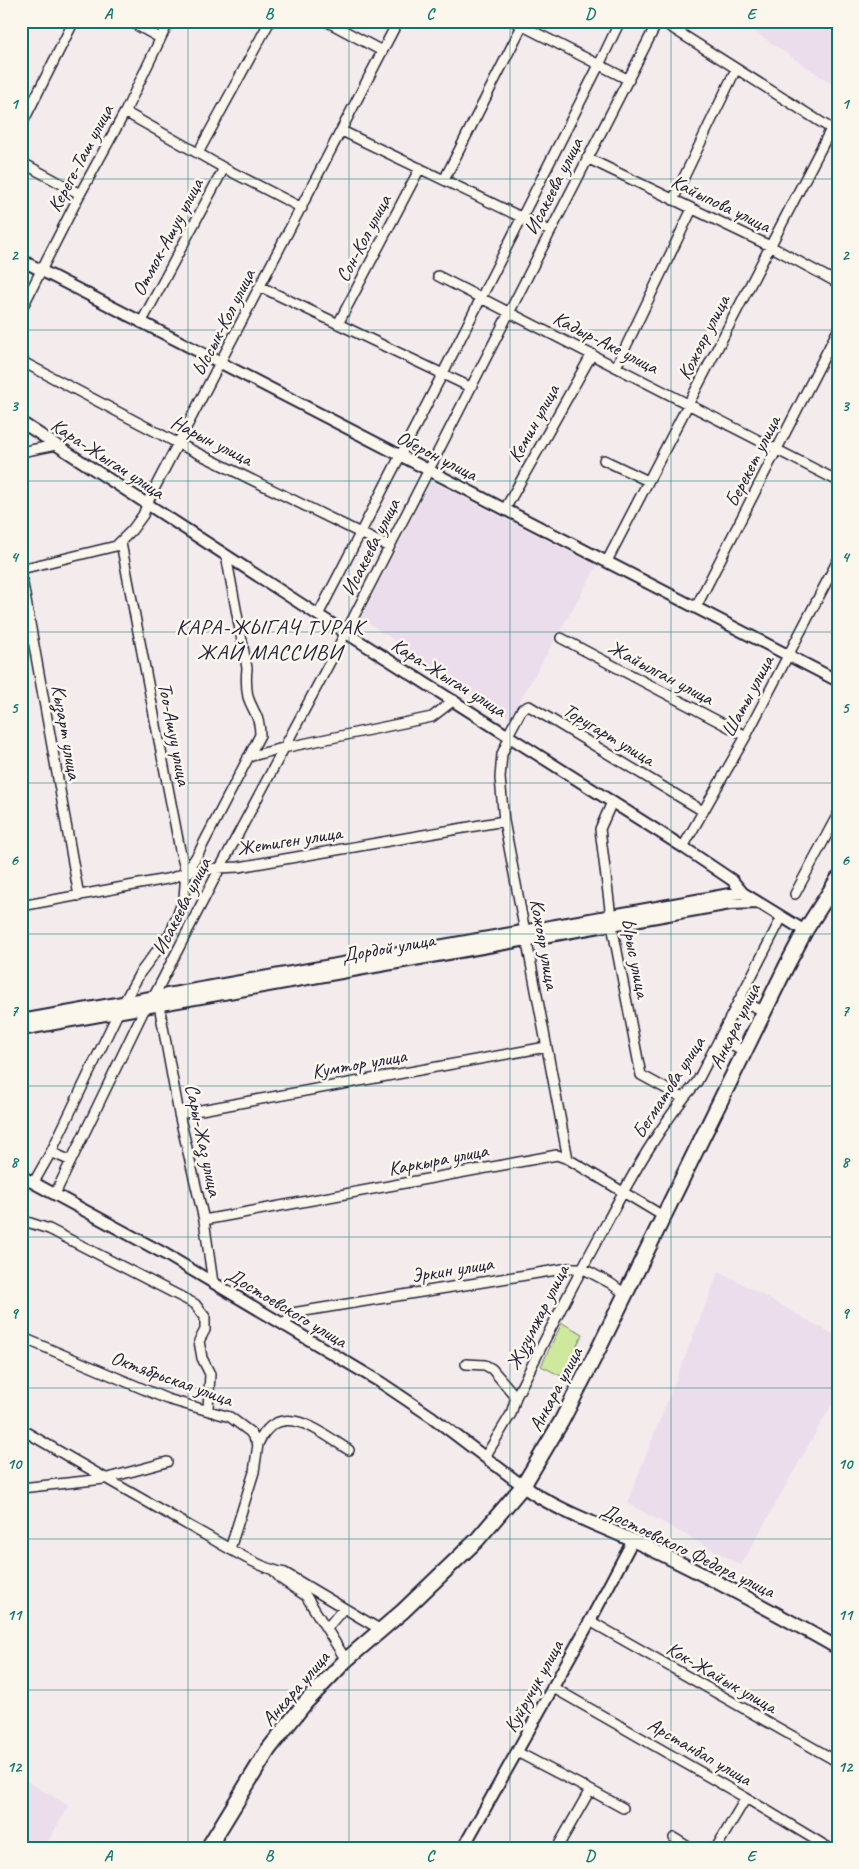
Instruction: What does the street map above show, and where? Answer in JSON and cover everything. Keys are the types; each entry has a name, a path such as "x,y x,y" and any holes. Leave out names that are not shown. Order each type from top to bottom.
{"main road":[{"name":"Анкара улица","path":"208,1848 268,1750 305,1703 346,1660 403,1611 477,1540 523,1486 561,1422 805,931 838,879"},
{"name":"Достоевского Федора улица","path":"523,1486 540,1499 569,1514 632,1540 691,1568 838,1648"}],"street":[{"path":"21,126 74,21"},
{"path":"128,21 160,38"},
{"name":"Кереге-Таш улица","path":"21,310 80,194 125,112 169,21"},
{"name":"Отмок-Ашуу улица","path":"198,154 270,21"},
{"path":"326,21 382,51"},
{"name":"Ыссык-Кол улица","path":"21,569 108,549 121,542 143,515 398,21"},
{"path":"513,21 629,80"},
{"name":"Исакеева улица","path":"318,614 443,374 620,21"},
{"path":"659,21 834,131"},
{"name":"Исакеева улица","path":"55,1194 145,1008 154,996 283,748 346,632 470,386 659,21"},
{"path":"444,180 522,26"},
{"path":"673,200 736,69"},
{"path":"125,112 198,154 302,208"},
{"path":"342,131 550,232"},
{"name":"Кожояр улица","path":"607,561 770,246 834,131"},
{"name":"Кайыпова улица","path":"587,158 770,246 838,283"},
{"path":"21,162 80,194"},
{"name":"Отмок-Ашуу улица","path":"141,322 224,168"},
{"name":"Сон-Кол улица","path":"338,324 420,168"},
{"path":"616,367 692,209"},
{"name":"Оберон улица","path":"21,260 838,681"},
{"name":"Кадыр-Аке улица","path":"438,276 838,481"},
{"path":"261,287 470,386"},
{"name":"Берекет улица","path":"696,607 838,330"},
{"name":"Кемин улица","path":"505,509 592,354"},
{"name":"Нарын улица","path":"21,362 179,444 389,547"},
{"name":"Кара-Жыгач улица","path":"21,422 683,848 736,884 744,893 760,904 805,931"},
{"path":"21,452 56,445"},
{"path":"604,460 648,481"},
{"name":"Тоо-Ашуу улица","path":"121,542 180,850 186,872"},
{"name":"Исакеева улица","path":"34,1182 51,1152 124,1001 140,973 171,932 184,898 186,872 198,854 260,735 257,713 249,698 246,685 247,668 226,555"},
{"name":"Шаты улица","path":"683,848 746,736 838,560"},
{"name":"Кызарт улица","path":"21,573 79,896"},
{"name":"Жайылган улица","path":"561,638 746,736"},
{"path":"248,757 432,717 454,700"},
{"name":"Торугарт улица","path":"509,736 522,709 529,706 703,811"},
{"name":"Кожояр улица","path":"509,736 502,754 500,778 504,821 568,1159"},
{"name":"Ырыс улица","path":"612,802 600,829 611,920 641,1075 683,1098"},
{"path":"795,894 838,814"},
{"name":"Жетиген улица","path":"21,906 172,878 186,872 240,867 504,821"},
{"path":"730,894 736,884"},
{"name":"Дордой улица","path":"21,1020 124,1001 526,935 611,920 730,894 744,893"},
{"name":"Дордой улица","path":"611,920 730,904 760,904"},
{"name":"Бегматова улица","path":"622,1193 656,1137 683,1098 697,1082 782,917"},
{"name":"Дордой улица","path":"21,1030 160,1006 526,935"},
{"path":"740,1000 764,1011"},
{"name":"Сары-Жаз улица","path":"160,1006 179,1114 204,1220 213,1283"},
{"path":"720,1038 744,1051"},
{"name":"Кумтор улица","path":"179,1114 546,1047"},
{"path":"51,1152 71,1161"},
{"name":"Каркыра улица","path":"204,1220 557,1155 568,1159 663,1216"},
{"name":"Достоевского улица","path":"21,1176 164,1254 372,1378 420,1408 523,1486"},
{"name":"Жузумжар улица","path":"485,1457 511,1414 516,1397 622,1193"},
{"path":"21,1220 49,1229 195,1304 204,1317 205,1330 199,1341 202,1358 210,1374 208,1409"},
{"name":"Эркин улица","path":"284,1326 292,1313 569,1268 582,1268"},
{"path":"582,1268 610,1283 625,1294"},
{"name":"Октябрьская улица","path":"21,1337 167,1399 208,1409 230,1417 250,1432 258,1444"},
{"path":"466,1364 485,1365 492,1369 516,1397"},
{"path":"230,1548 254,1472 258,1444 264,1432 272,1424 288,1420 304,1422 350,1450"},
{"path":"21,1429 104,1479 274,1571 285,1573 381,1630"},
{"path":"21,1488 104,1479 167,1462"},
{"name":"Куйручук улица","path":"463,1848 590,1620 632,1540"},
{"path":"274,1571 281,1579 306,1596 346,1660"},
{"path":"326,1628 344,1609"},
{"name":"Кок-Жайык улица","path":"590,1620 838,1762"},
{"name":"Арстанбап улица","path":"552,1687 746,1798 829,1848"},
{"path":"517,1752 623,1808"},
{"path":"557,1848 590,1790"},
{"path":"716,1848 746,1798"},
{"path":"674,1838 690,1848"}],"shaded area":[{"path":"739,21 838,21 838,88"},
{"path":"431,481 597,566 510,718 361,618"},
{"path":"719,1271 838,1337 838,1393 741,1565 627,1503"},
{"path":"21,1778 69,1806 44,1848 21,1848"}],"green space":[{"path":"562,1323 583,1334 561,1376 541,1366"}],"district":[{"name":"КАРА-ЖЫГАЧ ТУРАК ЖАЙ МАССИВИ","path":"270,638"}]}
